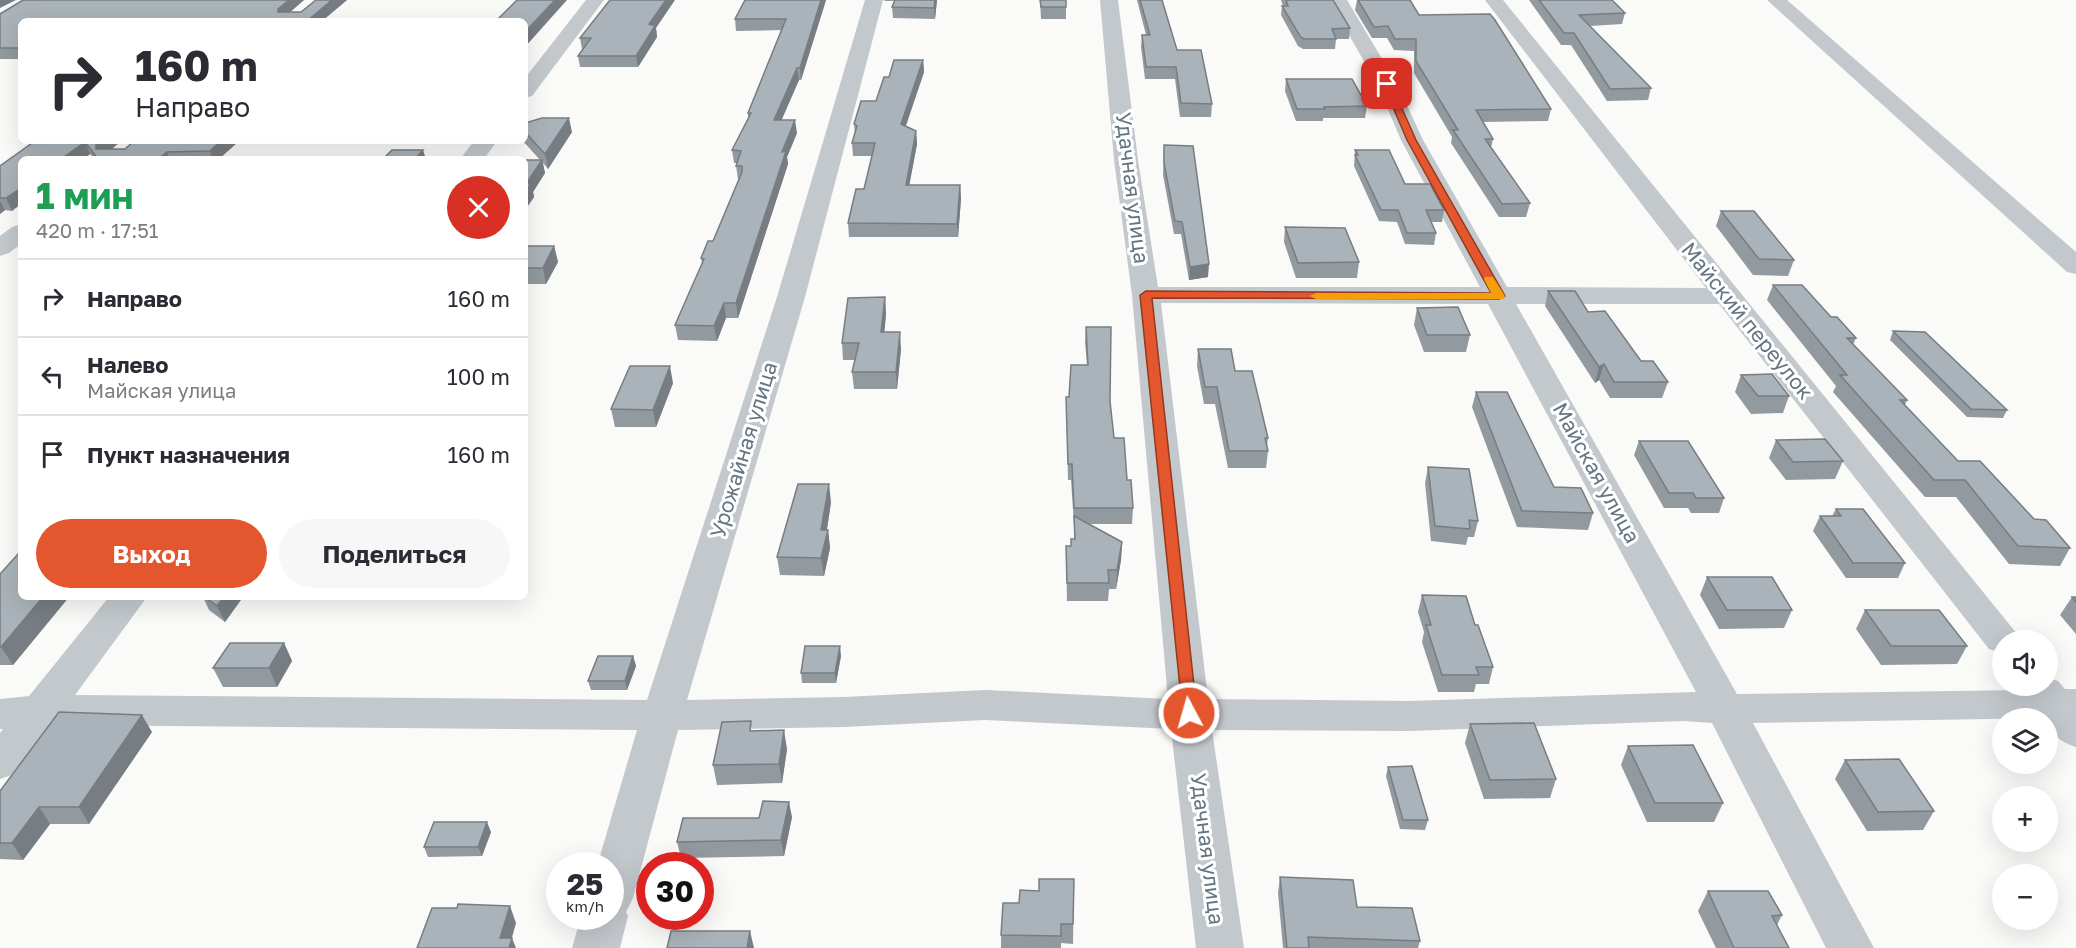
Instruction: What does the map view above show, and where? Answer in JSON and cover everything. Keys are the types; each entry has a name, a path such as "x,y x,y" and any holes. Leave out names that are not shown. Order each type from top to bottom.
{"street":[{"path":"528,88 595,0"},
{"name":"Урожайная улица","path":"623,852 662,715 791,297 874,0"},
{"name":"Удачная улица","path":"1109,0 1126,160 1146,295 1189,713 1211,864 1220,948"},
{"name":"Майская улица","path":"1338,0 1387,84 1412,140 1725,709 1850,948"},
{"name":"Майский переулок","path":"1494,0 1727,296 1995,630"},
{"path":"1776,0 2076,267"},
{"path":"474,156 484,144"},
{"path":"0,248 18,234"},
{"path":"1146,295 1727,296"},
{"path":"0,763 127,600"},
{"path":"0,714 41,710 662,715 844,712 985,705 1145,714 1409,716 1683,706 1725,709 2061,706"},
{"path":"596,948 601,930"}],"building":[{"path":"23,0 289,0 278,9 278,12 301,12 316,0 332,0 311,18 18,18 18,48 0,48 0,14"},
{"path":"517,0 555,0 528,29 528,18 499,18"},
{"path":"610,0 666,0 649,24 655,26 636,56 578,56 591,38 580,38"},
{"path":"745,0 821,0 800,68 797,68 774,120 795,120 782,152 786,151 736,303 724,303 714,326 675,325 704,259 701,258 708,241 713,241 742,172 742,166 736,166 741,151 732,150 751,113 748,113 786,19 735,19"},
{"path":"895,0 935,0 934,8 892,7"},
{"path":"1040,0 1066,0 1066,7 1041,7"},
{"path":"1140,0 1162,0 1177,50 1201,50 1212,104 1181,103 1176,67 1146,67 1142,35 1150,35"},
{"path":"1286,0 1333,0 1350,28 1332,29 1336,39 1304,39 1282,6 1288,6"},
{"path":"1358,0 1410,0 1419,15 1490,14 1551,109 1476,110 1493,139 1485,139 1530,203 1502,204 1453,130 1458,130 1416,61 1416,39 1395,39 1388,26 1374,27"},
{"path":"1539,0 1612,0 1625,13 1579,15 1651,88 1610,89 1574,33 1564,33"},
{"path":"894,60 923,60 901,124 916,131 906,185 960,185 957,224 848,223 856,189 864,189 875,143 852,143 857,126 854,124 861,101 876,101 884,77 889,77"},
{"path":"1286,79 1352,79 1367,106 1297,109"},
{"path":"542,118 569,118 545,154 528,135 528,122"},
{"path":"31,144 82,144 65,156 18,156 18,190 6,198 0,198 0,166"},
{"path":"87,144 98,144 96,149 125,149 131,144 218,144 210,151 167,152 162,156 96,156"},
{"path":"1164,145 1193,146 1209,264 1190,267 1182,222 1175,221 1164,163"},
{"path":"392,150 423,150 418,156 386,156"},
{"path":"1355,150 1389,150 1405,184 1430,184 1444,210 1426,210 1436,233 1407,233 1398,210 1381,210 1355,155 1358,155"},
{"path":"528,160 542,160 528,181"},
{"path":"1721,211 1754,211 1794,260 1759,259"},
{"path":"1285,227 1345,228 1359,262 1298,263"},
{"path":"528,246 554,246 543,268 528,268"},
{"path":"1773,285 1802,285 1831,317 1837,317 1856,338 1847,338 1907,400 1900,400 1958,461 1980,461 2034,519 2046,520 2070,548 2018,546 1965,480 1934,480 1840,375 1847,375"},
{"path":"1548,291 1575,291 1588,312 1605,311 1641,361 1653,361 1668,382 1614,382 1604,364 1599,367"},
{"path":"885,297 881,332 900,332 896,372 852,372 859,343 842,343 848,298"},
{"path":"1458,307 1470,335 1427,335 1417,308"},
{"path":"1086,327 1111,327 1110,401 1114,438 1124,438 1127,480 1131,480 1133,508 1074,508 1072,464 1068,464 1066,397 1069,397 1071,365 1088,365"},
{"path":"1893,331 1925,332 2007,410 1971,409"},
{"path":"1198,349 1231,349 1235,371 1252,371 1268,438 1265,438 1268,451 1229,451 1217,387 1205,387"},
{"path":"630,366 670,366 653,410 611,409"},
{"path":"1772,374 1789,396 1758,396 1741,375"},
{"path":"1476,392 1507,392 1554,487 1581,488 1593,513 1522,511"},
{"path":"1825,439 1843,461 1793,462 1776,440"},
{"path":"1639,441 1688,441 1724,498 1696,498 1693,493 1669,493"},
{"path":"1428,467 1469,469 1478,521 1469,520 1470,529 1435,526"},
{"path":"798,484 829,484 821,530 828,530 821,558 777,557"},
{"path":"1836,509 1863,509 1905,563 1853,563 1820,516 1841,516"},
{"path":"1074,516 1122,542 1117,570 1108,570 1109,583 1067,583 1066,546 1071,546 1071,539 1075,539"},
{"path":"18,554 18,600 40,600 1,647 0,647 0,574"},
{"path":"1707,577 1772,577 1792,610 1727,610"},
{"path":"1422,595 1466,596 1475,625 1478,625 1493,667 1476,667 1479,675 1442,675 1426,625 1431,625"},
{"path":"209,600 222,600 217,606"},
{"path":"1865,610 1939,610 1967,646 1891,646"},
{"path":"230,643 284,643 269,668 213,668"},
{"path":"805,646 840,646 835,673 801,673"},
{"path":"598,656 633,656 625,681 588,681"},
{"path":"59,712 142,715 79,807 39,807 12,843 0,843 0,791"},
{"path":"751,721 750,731 784,730 779,764 713,765 722,722"},
{"path":"1534,723 1556,779 1490,780 1470,724"},
{"path":"1693,745 1723,803 1655,803 1628,746"},
{"path":"1899,759 1934,811 1878,812 1845,760"},
{"path":"1412,766 1428,820 1403,820 1388,767"},
{"path":"763,801 789,802 781,840 677,842 683,818 759,818"},
{"path":"434,822 487,822 478,847 424,847"},
{"path":"1280,877 1353,880 1357,907 1412,908 1420,941 1308,937 1309,948 1287,948"},
{"path":"1039,879 1074,879 1073,924 1061,924 1061,936 1001,935 1003,903 1019,903 1020,890 1039,891"},
{"path":"1708,891 1768,891 1782,915 1772,916 1789,948 1734,948"},
{"path":"458,904 510,906 500,938 512,938 509,948 417,948 432,908 457,908"},
{"path":"671,931 750,931 747,948 667,948"}],"slow traffic":[{"path":"1316,296 1499,296 1489,279"}],"route":[{"path":"1189,713 1146,295 1499,296 1412,140 1387,84"}]}
